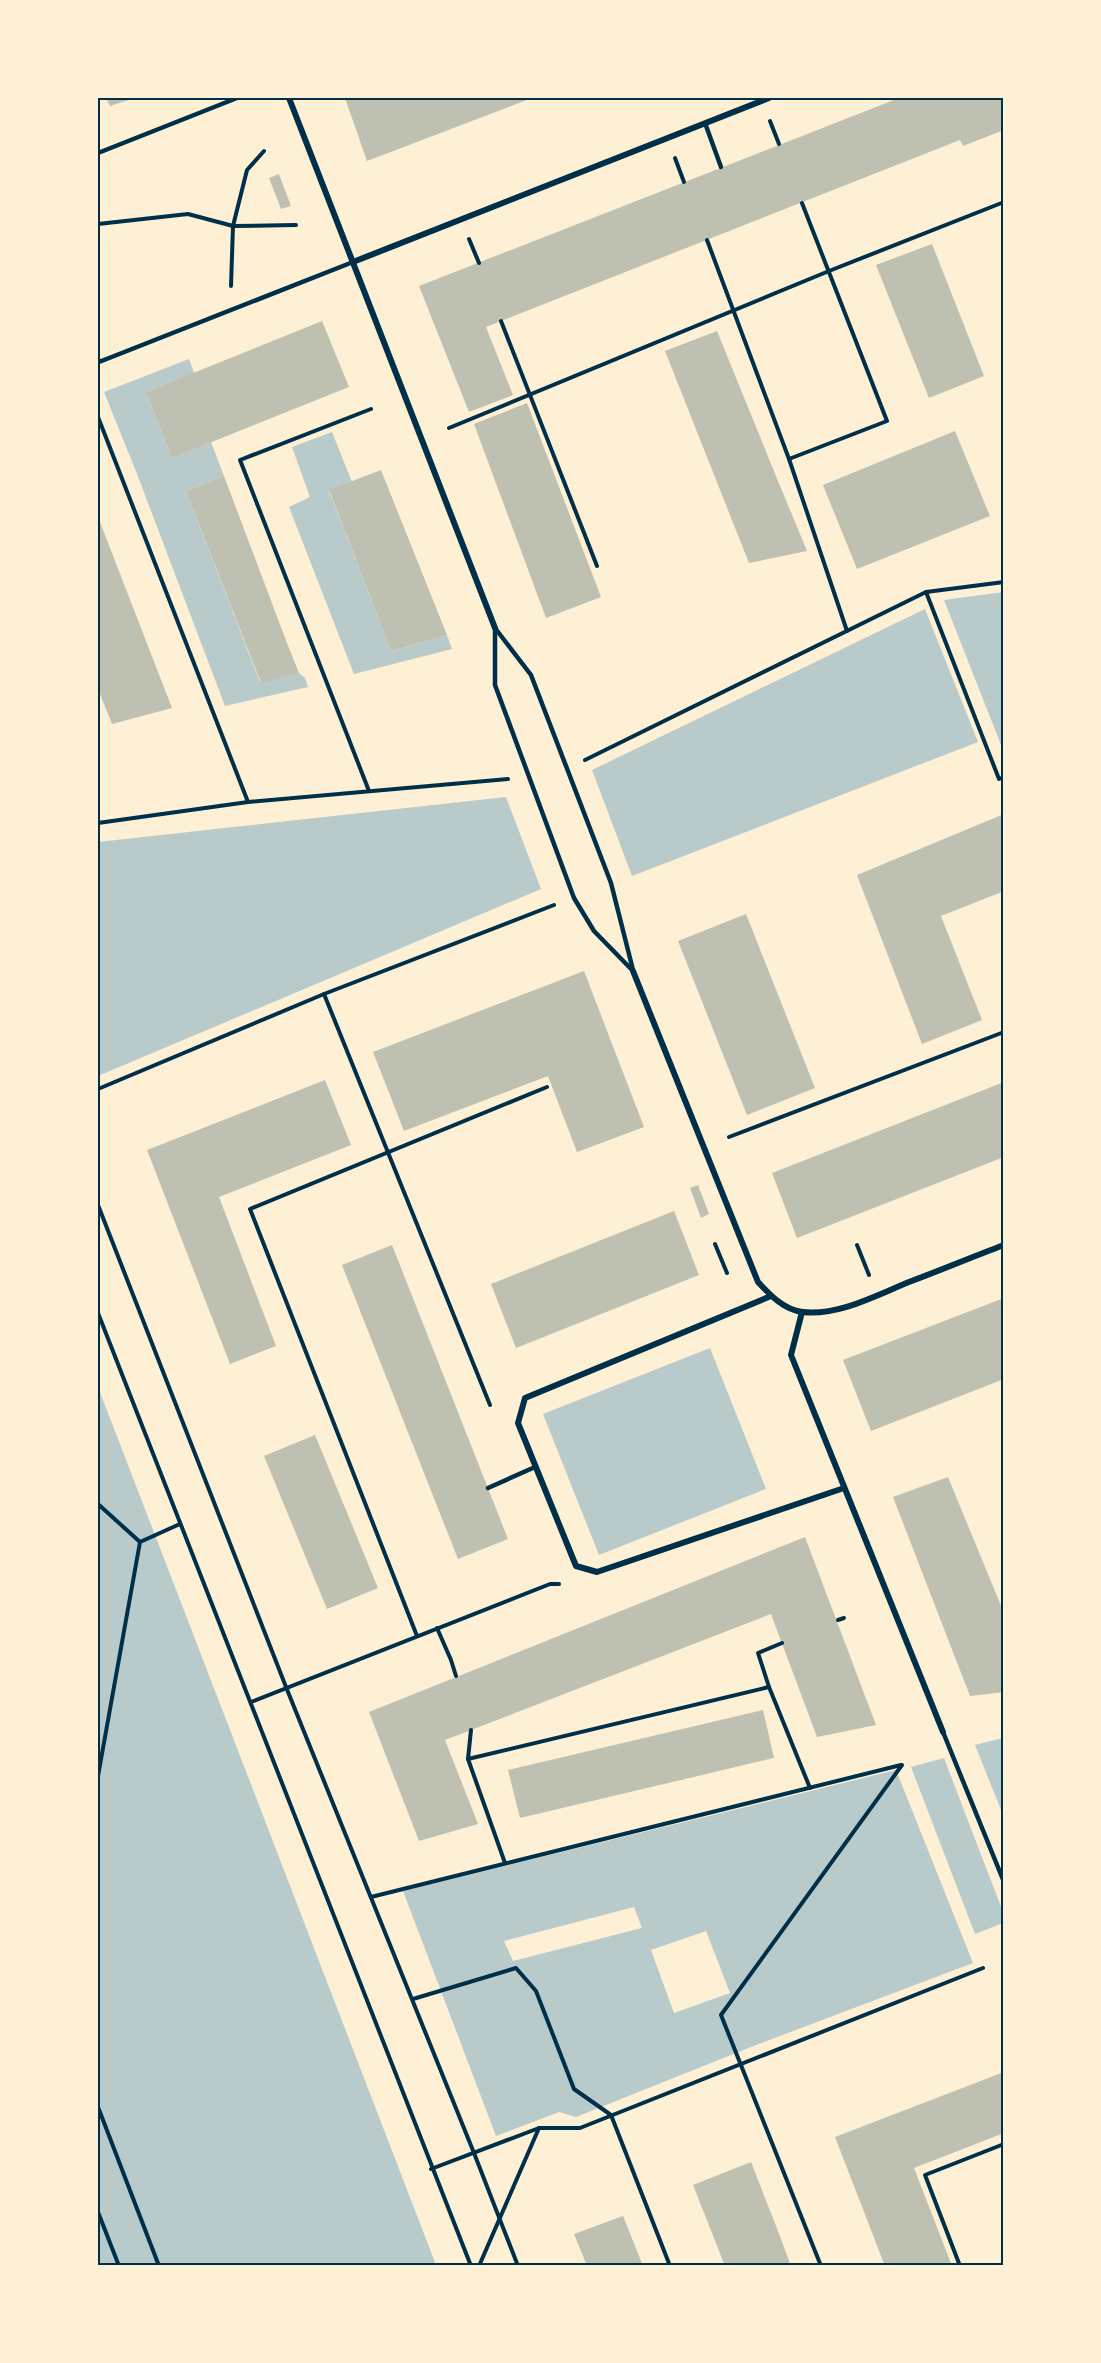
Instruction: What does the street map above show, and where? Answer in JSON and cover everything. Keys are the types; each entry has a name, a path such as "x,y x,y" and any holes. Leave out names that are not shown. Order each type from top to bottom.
{"street":[{"path":"289,98 495,628"},
{"path":"353,262 769,98"},
{"path":"633,971 758,1282 771,1296 786,1307 802,1312 828,1311 856,1303 1004,1245"},
{"path":"771,1296 525,1398 518,1423 576,1566 597,1572 844,1488"},
{"path":"802,1312 791,1355 943,1732"}],"lane":[{"path":"98,153 237,98"},
{"path":"705,123 721,167"},
{"path":"98,359 99,362 353,262"},
{"path":"495,628 531,675 611,883 633,971"},
{"path":"495,628 495,685 574,898 594,931 633,971"},
{"path":"488,1488 535,1467"},
{"path":"943,1732 1004,1882"}],"path":[{"path":"770,120 779,144"},
{"path":"231,288 233,226 247,170 264,151"},
{"path":"675,158 684,182"},
{"path":"449,429 829,271 1004,202"},
{"path":"789,459 888,421 802,203"},
{"path":"98,224 188,214 233,226 296,225"},
{"path":"469,238 479,263"},
{"path":"707,240 789,459 847,631"},
{"path":"501,321 597,566"},
{"path":"369,791 240,460 371,409"},
{"path":"98,417 248,802"},
{"path":"566,769 926,592 1004,582"},
{"path":"926,592 999,779 1004,777"},
{"path":"98,824 248,802 530,777"},
{"path":"98,1089 324,994 574,898"},
{"path":"324,994 490,1405"},
{"path":"729,1137 1004,1032"},
{"path":"417,1636 250,1209 546,1087"},
{"path":"98,1205 286,1687 518,2265"},
{"path":"715,1244 727,1273"},
{"path":"857,1245 870,1278"},
{"path":"98,1313 431,2169 471,2265"},
{"path":"98,1504 140,1542"},
{"path":"140,1542 180,1524"},
{"path":"98,1776 140,1542"},
{"path":"250,1702 550,1584 559,1584"},
{"path":"837,1620 844,1618"},
{"path":"437,1628 452,1660 456,1677"},
{"path":"782,1643 758,1653 769,1687 810,1788"},
{"path":"468,1759 769,1687"},
{"path":"471,1730 468,1759 505,1864"},
{"path":"371,1897 902,1764 721,2015 821,2265"},
{"path":"413,1999 516,1968 536,1991 574,2089 611,2115 670,2265"},
{"path":"431,2169 539,2128 580,2128 983,1968"},
{"path":"98,2108 159,2265"},
{"path":"479,2265 539,2128"},
{"path":"960,2265 925,2175 1004,2144"},
{"path":"98,2212 119,2265"}],"shaded area":[{"path":"189,359 194,373 146,392 172,458 211,442 224,476 186,491 260,682 299,673 305,678 308,687 225,706 104,392"},
{"path":"332,432 352,482 329,491 391,651 447,635 452,649 354,674 289,507 310,497 292,447"},
{"path":"1004,592 1003,750 944,600"},
{"path":"925,609 978,742 632,876 592,770"},
{"path":"506,797 541,889 98,1076 98,842"},
{"path":"710,1348 766,1489 599,1555 543,1414"},
{"path":"98,1387 436,2265 98,2265"},
{"path":"1004,1738 1003,1815 975,1745"},
{"path":"944,1758 1003,1912 1003,1923 975,1934 911,1767"},
{"path":"896,1770 973,1963 751,2047 576,2117 559,2112 496,2136 403,1891","holes":["634,1907 642,1928 513,1961 504,1941","706,1931 730,1993 674,2013 651,1950"]}],"building":[{"path":"106,98 135,98 110,106"},
{"path":"345,98 532,98 367,161"},
{"path":"899,98 1004,98 1004,130 963,146 960,140 486,327 513,395 469,412 419,286"},
{"path":"279,174 291,206 281,209 269,178"},
{"path":"932,244 984,376 929,398 876,265"},
{"path":"322,321 349,387 172,458 146,392"},
{"path":"717,331 807,551 749,563 665,351"},
{"path":"527,403 601,597 546,618 474,424"},
{"path":"955,431 990,516 857,569 823,485"},
{"path":"381,470 447,635 391,651 329,490"},
{"path":"224,476 299,673 261,683 186,491"},
{"path":"98,517 172,708 112,724 98,689"},
{"path":"1004,814 1004,891 941,916 982,1020 922,1044 857,875"},
{"path":"746,914 815,1088 747,1115 678,941"},
{"path":"584,971 644,1127 577,1152 548,1076 404,1131 373,1052"},
{"path":"325,1080 351,1145 219,1197 276,1346 230,1364 147,1150"},
{"path":"1004,1082 1004,1157 797,1238 772,1173"},
{"path":"698,1185 709,1214 701,1218 690,1188"},
{"path":"674,1211 699,1275 516,1348 491,1284"},
{"path":"392,1245 508,1539 458,1559 342,1265"},
{"path":"1004,1298 1004,1379 871,1431 843,1360"},
{"path":"315,1435 378,1588 327,1609 264,1456"},
{"path":"948,1477 1004,1613 1004,1692 970,1696 893,1497"},
{"path":"805,1537 876,1725 817,1737 771,1614 445,1740 478,1824 419,1841 369,1712"},
{"path":"763,1710 774,1758 520,1818 508,1770"},
{"path":"1004,2072 1004,2133 914,2168 952,2266 885,2266 835,2137"},
{"path":"751,2162 791,2266 725,2266 693,2185"},
{"path":"623,2216 643,2266 587,2266 574,2234"}]}
